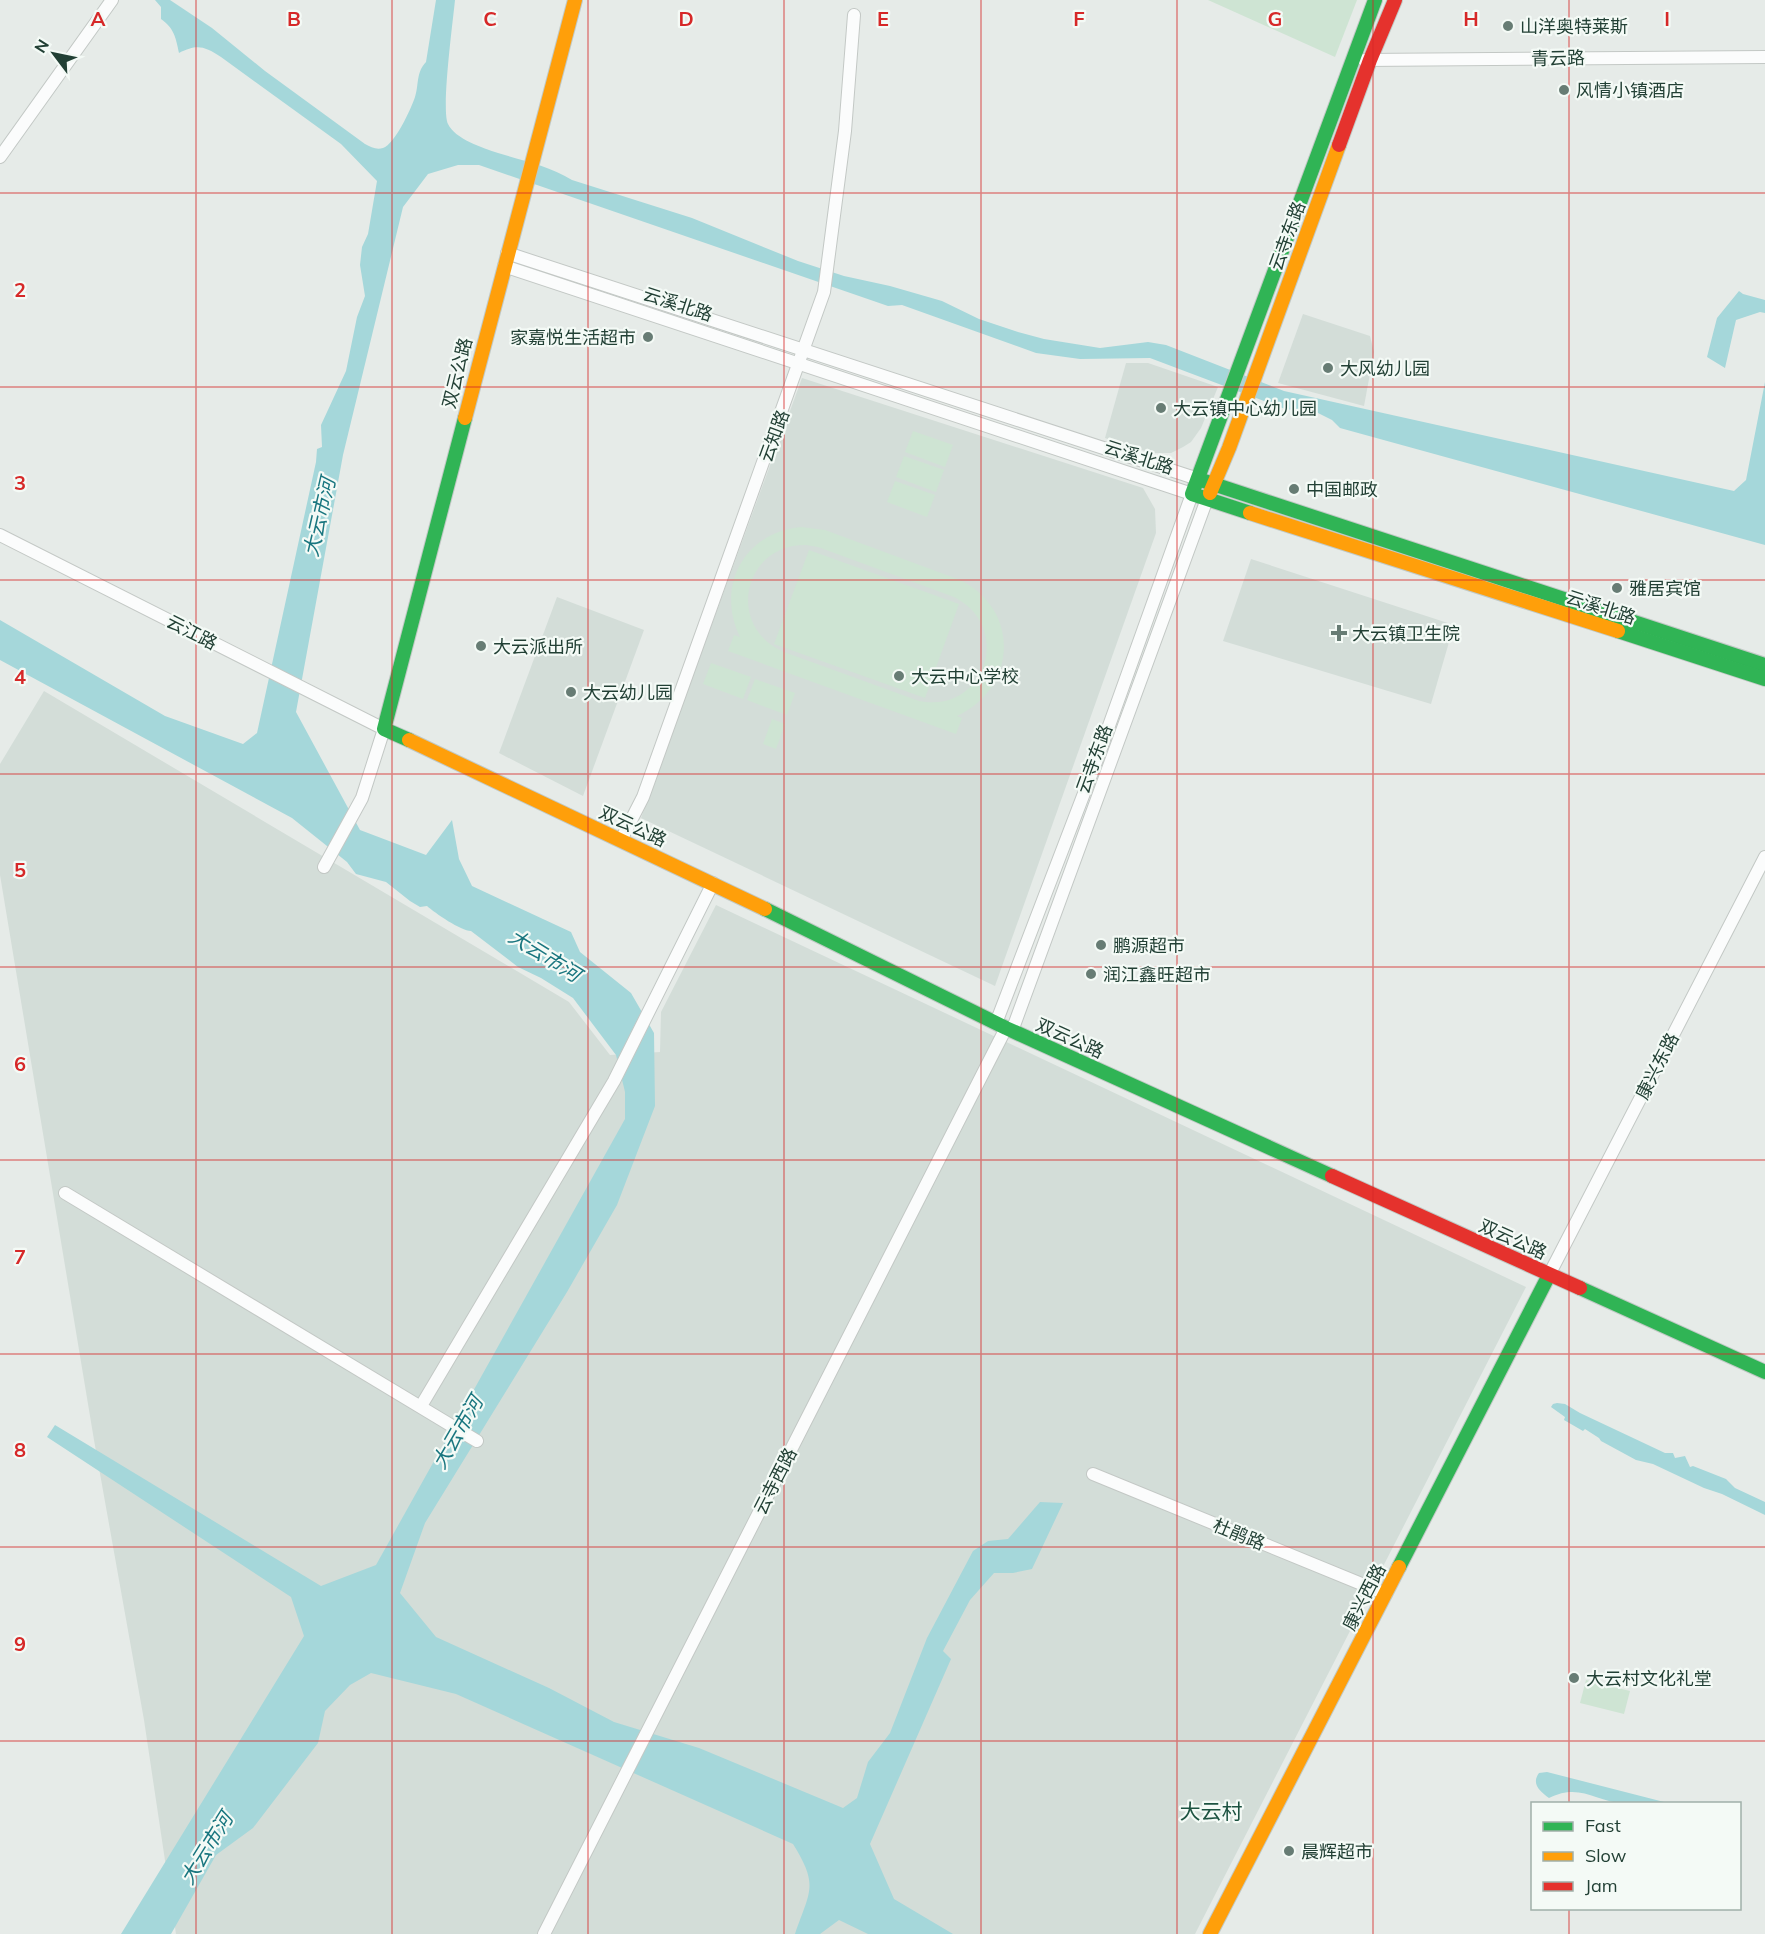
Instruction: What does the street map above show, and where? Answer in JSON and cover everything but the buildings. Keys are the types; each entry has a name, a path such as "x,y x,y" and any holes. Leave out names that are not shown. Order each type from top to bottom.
{"street":[{"path":"0,157 112,0"},
{"name":"双云公路","path":"575,0 505,259 384,729 713,883 1004,1027 1765,1372"},
{"name":"云寺东路","path":"1004,1027 1192,494 1374,0"},
{"name":"云寺东路","path":"1004,1027 1245,405 1370,60 1395,0"},
{"name":"云知路","path":"621,840 643,797 824,292 845,131 854,15"},
{"name":"青云路","path":"1351,61 1765,57"},
{"name":"云溪北路","path":"505,259 804,350 1765,665"},
{"name":"云溪北路","path":"505,259 800,364 1192,494 1765,679"},
{"name":"云江路","path":"0,534 384,729"},
{"path":"324,867 362,798 384,729"},
{"name":"康兴东路","path":"1549,1275 1765,856"},
{"path":"421,1406 614,1081 713,883"},
{"name":"云寺西路","path":"544,1934 1004,1027"},
{"path":"65,1193 477,1441"},
{"name":"康兴西路","path":"1210,1934 1549,1275"},
{"name":"杜鹃路","path":"1093,1474 1386,1594"}],"shaded area":[{"name":"大风幼儿园","path":"1303,314 1370,336 1374,352 1364,406 1278,383"},
{"name":"大云镇中心幼儿园","path":"1126,363 1148,363 1218,387 1201,428 1191,442 1171,453 1151,453 1105,438"},
{"name":"大云中心学校","path":"802,378 1143,488 1155,509 1156,533 995,986 641,818"},
{"name":"大云镇卫生院","path":"1251,559 1454,625 1431,704 1223,641"},
{"name":"大云幼儿园","path":"557,597 644,630 583,796 499,753"},
{"path":"44,691 569,1002 610,1055 660,1052 661,1012 716,905 1526,1287 1195,1934 176,1934 144,1720 94,1440 0,875 0,764"}],"green space":[{"path":"1208,0 1357,0 1335,57"},
{"path":"913,431 953,445 945,467 905,452"},
{"path":"904,456 944,470 936,492 896,477"},
{"path":"895,481 935,495 927,517 887,502"},
{"path":"801,527 825,530 960,580 980,593 994,610 1002,629 1004,649 1000,669 991,687 977,703 957,716 962,718 956,734 728,651 734,635 740,637 733,618 731,599 740,565 750,551 764,539 781,531","holes":["806,545 818,547 954,597 972,611 983,628 987,647 984,665 975,682 961,694 942,701 919,701 784,652 765,640 754,625 748,607 749,589 756,572 768,558 785,548"]},
{"path":"809,550 959,604 925,698 774,644"},
{"path":"711,663 751,677 743,699 703,684"},
{"path":"755,679 795,693 787,715 747,700"},
{"path":"772,719 785,724 776,749 763,744"},
{"path":"1586,1680 1630,1691 1624,1714 1580,1703"}],"water":[{"name":"大云市河","path":"155,0 170,0 212,28 265,71 365,144 378,149 388,145 392,140 402,126 413,102 419,74 426,62 436,0 455,0 446,116 448,124 463,138 477,146 545,167 572,180 692,218 798,261 844,276 942,301 979,319 1044,339 1100,348 1148,342 1166,345 1284,391 1734,491 1746,480 1765,382 1765,545 1340,428 1332,420 1318,413 1285,409 1150,358 1080,359 1036,353 902,305 888,306 479,165 458,165 428,174 403,207 343,455 296,712 360,830 426,855 452,820 459,859 472,886 571,932 580,952 631,993 654,1033 655,1106 617,1205 567,1292 425,1523 400,1593 436,1637 549,1688 614,1722 699,1748 843,1808 857,1798 868,1762 890,1733 927,1638 973,1551 988,1541 1008,1539 1040,1502 1063,1503 1032,1569 1013,1573 994,1573 970,1600 943,1651 951,1659 870,1844 894,1899 953,1934 868,1934 839,1920 820,1934 795,1934 808,1897 809,1879 793,1844 456,1694 371,1673 350,1685 325,1711 318,1743 253,1828 216,1855 171,1934 121,1934 304,1636 291,1597 47,1437 55,1425 321,1586 376,1565 625,1119 625,1092 616,1055 573,998 518,967 471,931 455,925 427,906 420,907 410,901 386,882 356,874 347,862 292,818 0,660 0,620 165,716 243,744 257,733 317,449 322,447 321,425 346,371 357,317 365,296 360,265 377,181 341,144 221,57 210,50 196,47 179,53 174,34 161,19 161,7"},
{"path":"1739,291 1765,300 1765,313 1760,312 1736,320 1725,368 1707,357 1717,318"},
{"path":"1557,1403 1565,1404 1665,1453 1673,1453 1675,1458 1685,1456 1690,1467 1693,1466 1726,1479 1735,1488 1765,1502 1765,1515 1653,1464 1636,1460 1601,1441 1585,1429 1583,1431 1564,1420 1565,1417 1551,1407"},
{"path":"1547,1772 1664,1802 1614,1802 1587,1794 1570,1792 1549,1798 1536,1784 1539,1773"}],"traffic: fast":[{"path":"1250,513 1192,494 1375,0"},
{"path":"409,740 384,729 465,418"},
{"path":"1198,479 1765,665"},
{"path":"1618,631 1765,679"},
{"path":"765,909 1006,1028 1332,1176"},
{"path":"1399,1567 1549,1275"},
{"path":"1580,1288 1765,1372"}],"traffic: slow":[{"path":"465,418 575,0"},
{"path":"1210,493 1229,448 1339,145"},
{"path":"1250,513 1618,631"},
{"path":"409,740 765,909"},
{"path":"1210,1934 1399,1567"}],"traffic: jam":[{"path":"1339,145 1395,0"},
{"path":"1332,1176 1580,1288"}],"place":[{"name":"山洋奥特莱斯","path":"1508,26"},
{"name":"风情小镇酒店","path":"1564,90"},
{"name":"家嘉悦生活超市","path":"648,337"},
{"name":"大风幼儿园","path":"1328,368"},
{"name":"大云镇中心幼儿园","path":"1161,408"},
{"name":"中国邮政","path":"1294,489"},
{"name":"雅居宾馆","path":"1617,588"},
{"name":"大云镇卫生院","path":"1339,633"},
{"name":"大云派出所","path":"481,646"},
{"name":"大云中心学校","path":"899,676"},
{"name":"大云幼儿园","path":"571,692"},
{"name":"鹏源超市","path":"1101,945"},
{"name":"润江鑫旺超市","path":"1091,974"},
{"name":"大云村文化礼堂","path":"1574,1678"},
{"name":"晨辉超市","path":"1289,1851"}],"district":[{"name":"大云村","path":"1211,1811"}]}
